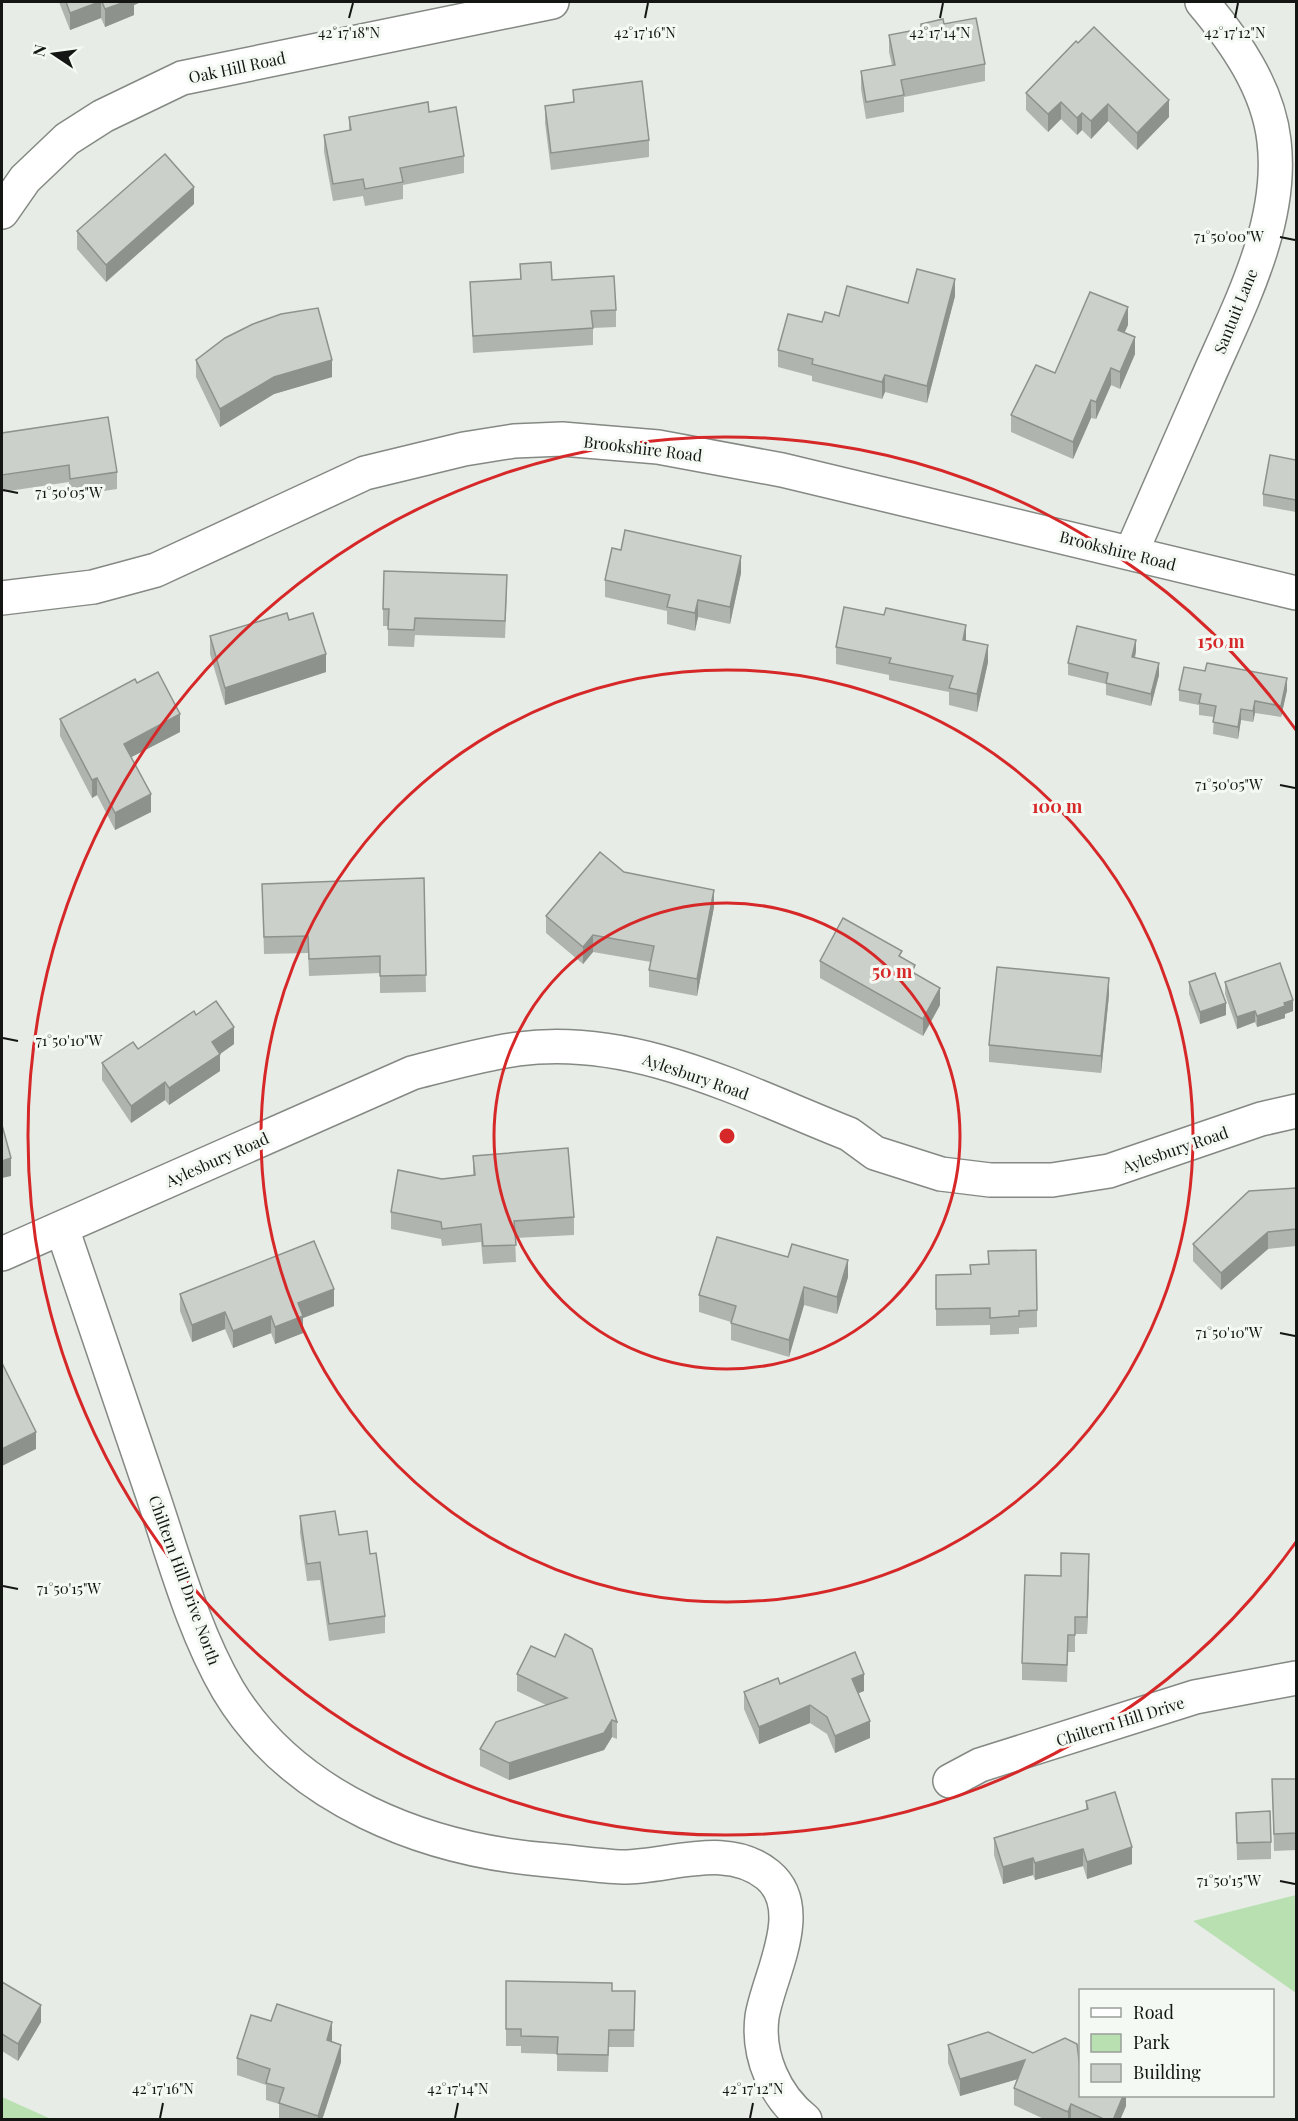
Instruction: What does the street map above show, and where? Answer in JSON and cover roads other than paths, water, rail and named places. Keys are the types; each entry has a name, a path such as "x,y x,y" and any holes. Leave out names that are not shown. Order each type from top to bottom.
{"street":[{"name":"Oak Hill Road","path":"2,212 25,179 67,139 103,116 182,78 552,2"},
{"name":"Santuit Lane","path":"1131,553 1245,292 1273,199 1276,169 1274,139 1265,107 1253,74 1234,42 1202,2"},
{"name":"Brookshire Road","path":"2,598 93,587 156,570 365,473 464,449 514,441 611,442 700,453 782,470 1296,592"},
{"name":"Aylesbury Road","path":"2,1254 412,1073 484,1054 520,1049 599,1050 658,1061 849,1134 875,1153 941,1174 990,1180 1052,1180 1108,1171 1261,1119 1296,1111"},
{"name":"Chiltern Hill Drive North","path":"62,1228 187,1596 213,1661 230,1692 251,1720 274,1746 328,1790 386,1822 423,1836 500,1854 624,1867 715,1857 745,1861 770,1876 782,1893 787,1922 762,2018 764,2053 773,2083 793,2110 805,2120"},
{"name":"Chiltern Hill Drive","path":"950,1781 980,1765 1195,1697 1296,1678"}]}
